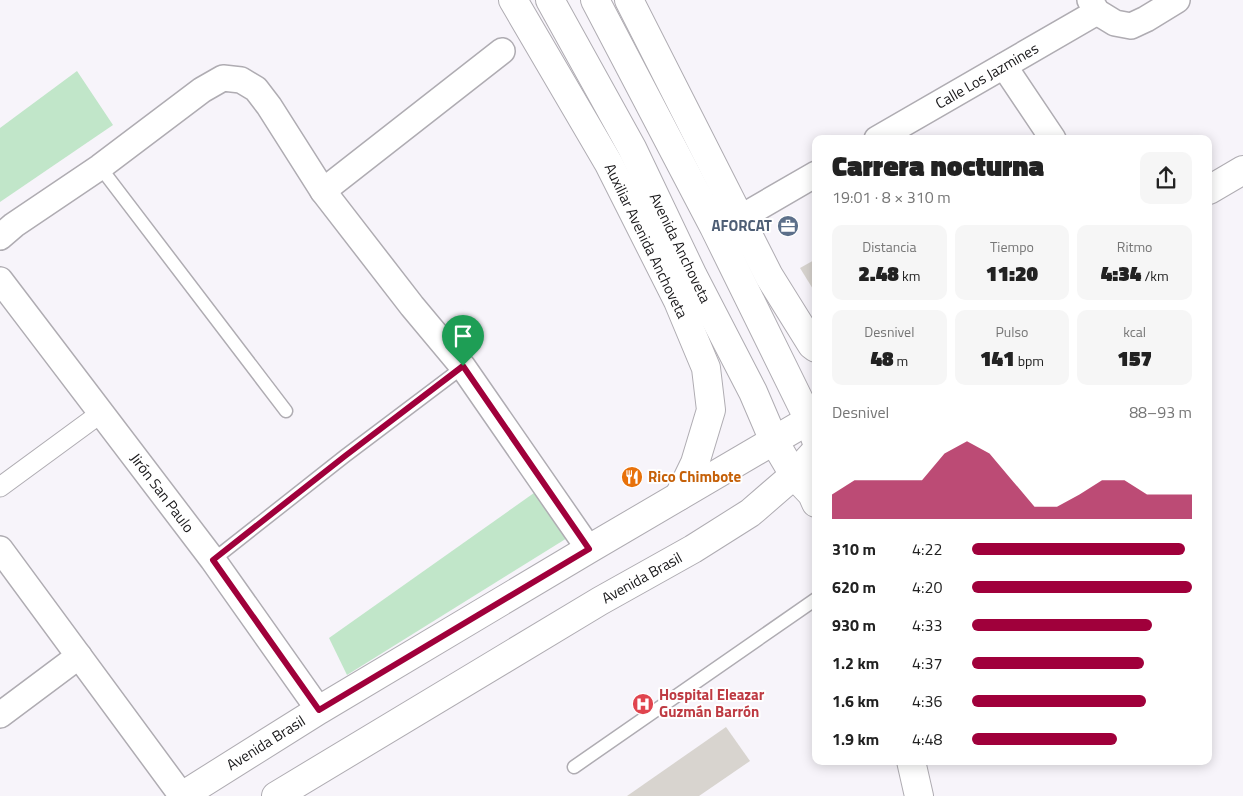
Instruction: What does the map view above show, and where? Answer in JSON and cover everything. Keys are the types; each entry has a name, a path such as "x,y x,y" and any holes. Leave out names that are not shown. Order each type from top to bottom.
{"main road":[{"name":"Auxiliar Avenida Anchoveta","path":"513,0 609,164 678,301 706,368 711,410 695,463 679,496"},
{"name":"Avenida Anchoveta","path":"550,0 632,148 692,276 753,392 774,441 810,489"},
{"path":"596,0 714,227 812,423"},
{"path":"629,0 769,276 812,346"},
{"path":"1212,188 1243,170"},
{"name":"Avenida Brasil","path":"182,796 319,710 679,496 774,441 812,428"},
{"name":"Avenida Brasil","path":"276,796 600,601 694,549 750,513 810,489 812,476"},
{"path":"912,765 919,796"}],"street":[{"path":"1093,6 1115,24 1131,26 1177,0"},
{"name":"Calle Los Jazmines","path":"884,135 1004,66 1093,6"},
{"path":"323,191 502,51"},
{"path":"1004,66 1050,135"},
{"path":"0,237 14,225 100,167 202,90 223,78 241,80 256,89 269,106 323,191 412,306 463,366 589,549"},
{"path":"714,227 740,218 812,176"},
{"name":"Jirón San Paulo","path":"0,280 213,560 319,710"},
{"path":"0,487 101,413"},
{"path":"0,549 182,796"},
{"path":"0,715 79,656"}],"lane":[{"path":"100,167 286,411"},
{"path":"213,560 463,366"},
{"path":"574,766 812,602"}],"green space":[{"path":"77,71 113,125 0,202 0,128"},
{"path":"541,488 572,535 347,675 329,638"}],"building":[{"path":"812,261 812,288 800,268"},
{"path":"726,727 750,761 699,796 627,796"}],"place":[{"name":"AFORCAT","path":"788,226"},
{"name":"Rico Chimbote","path":"632,477"},
{"name":"Hospital Eleazar Guzmán Barrón","path":"643,704"}],"route":[{"path":"463,366 589,549 319,710 213,560 463,366"}]}
